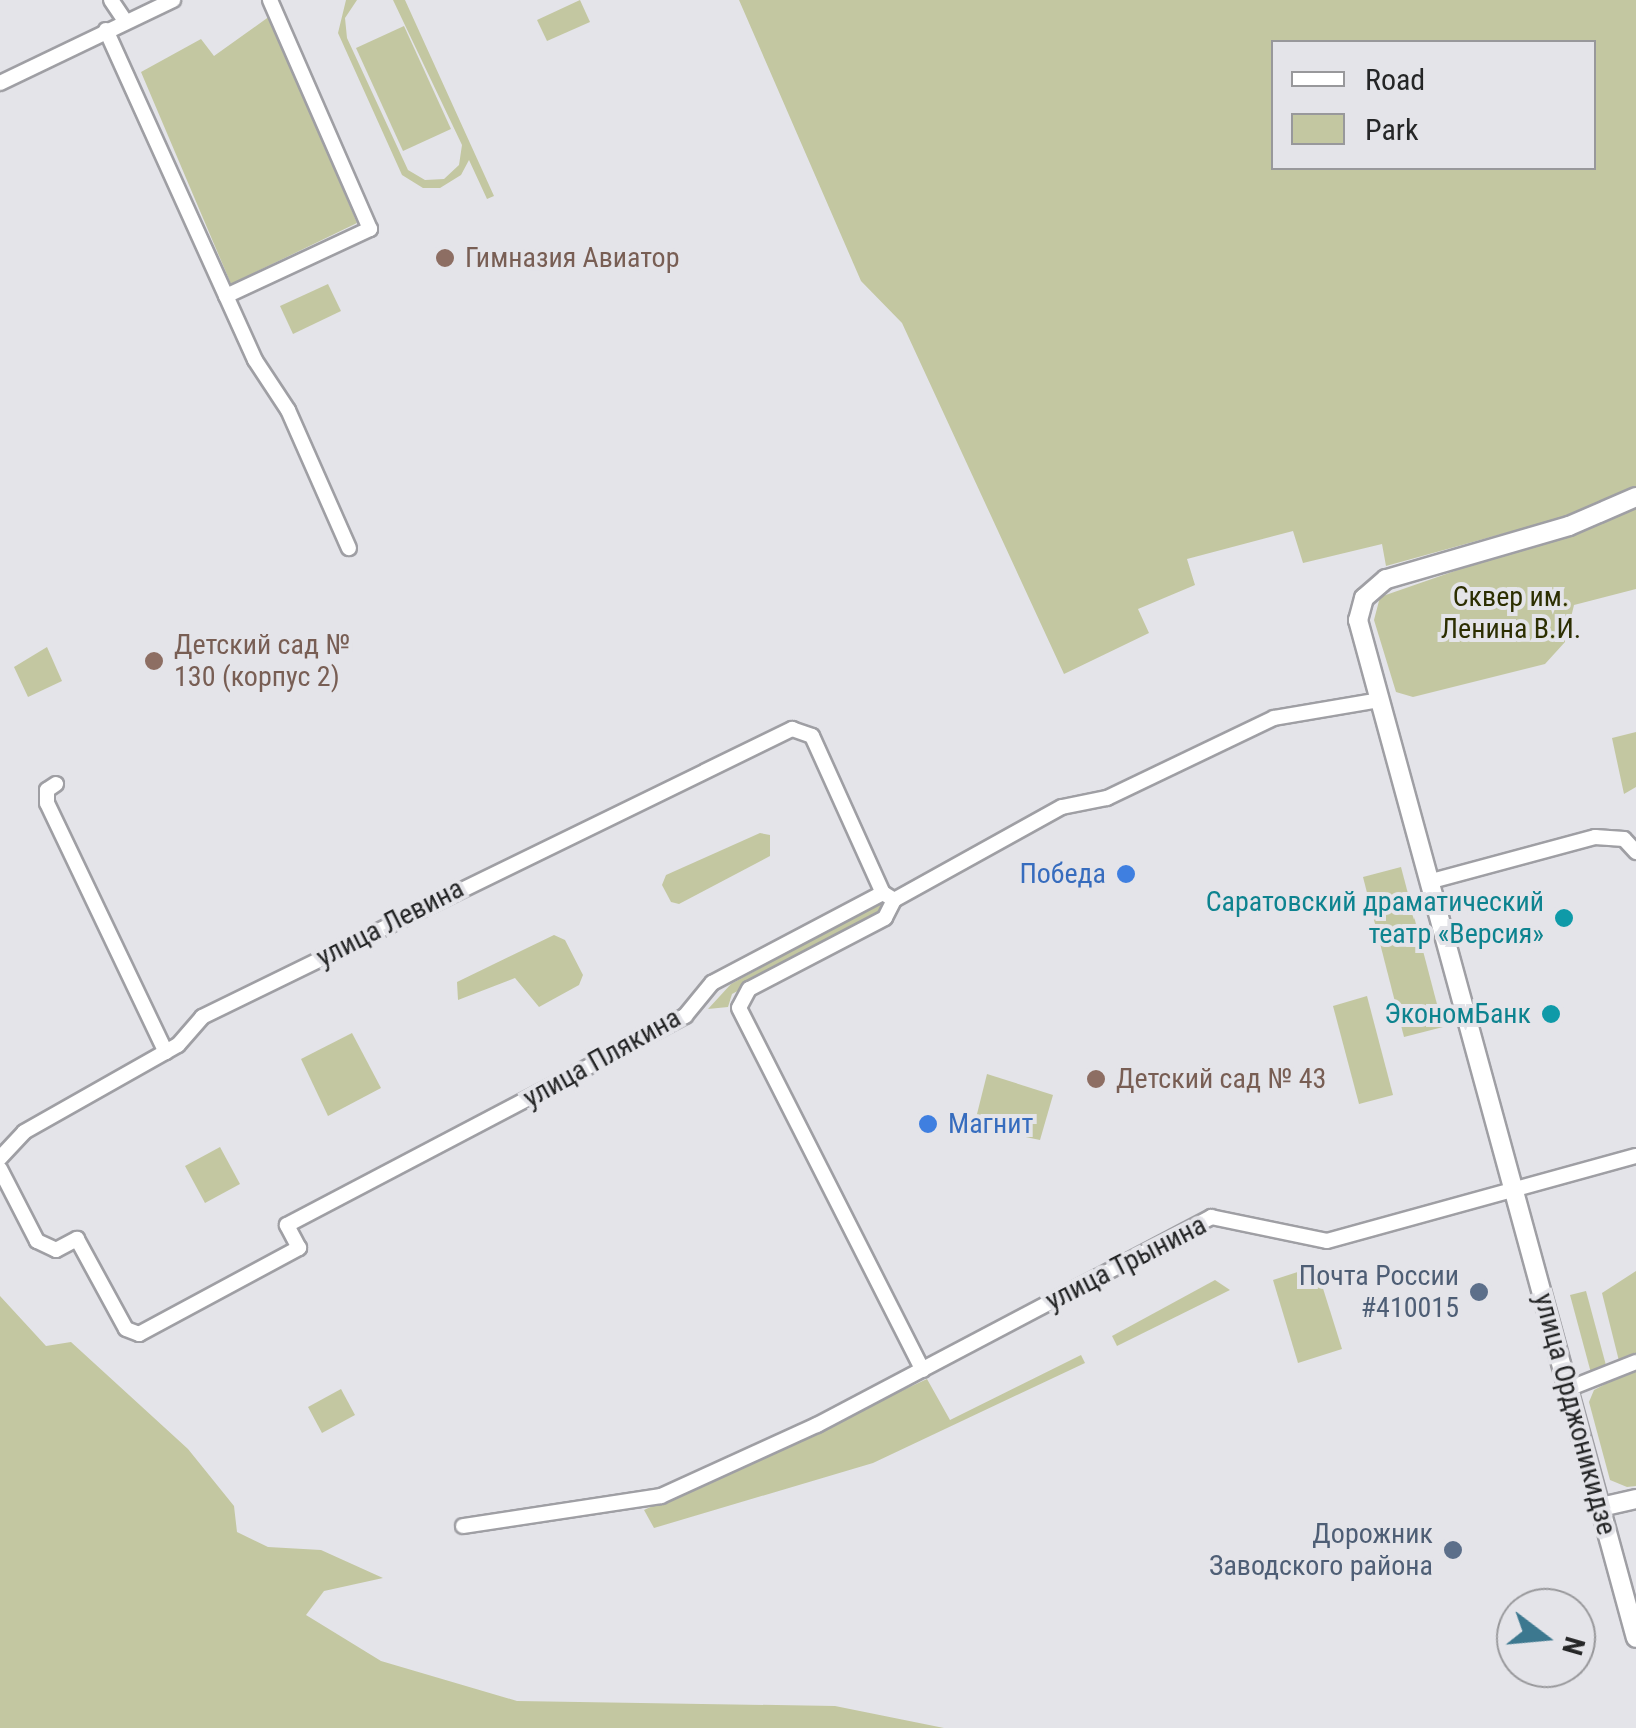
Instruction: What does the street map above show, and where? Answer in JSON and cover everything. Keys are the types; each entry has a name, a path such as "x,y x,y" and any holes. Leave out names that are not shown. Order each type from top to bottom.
{"main road":[{"name":"улица Орджоникидзе","path":"1636,498 1569,526 1401,573 1372,588 1358,620 1636,1638"},
{"path":"1601,1507 1636,1500"}],"street":[{"path":"111,0 125,22"},
{"path":"0,82 173,0"},
{"path":"226,296 370,229 270,0"},
{"path":"106,30 254,360 288,410 349,548"},
{"name":"улица Плякина","path":"0,1169 37,1240 56,1250 77,1238 131,1334 299,1248 287,1226 685,1016 712,983 1062,807 1108,798 1259,724 1379,700"},
{"name":"улица Левина","path":"0,1158 24,1132 166,1052 202,1017 424,904 792,728 805,730 889,896"},
{"path":"56,784 47,790 47,803 166,1052"},
{"path":"1428,882 1595,837 1624,839 1636,852"},
{"path":"889,896 885,918 749,989 739,1008 923,1370"},
{"path":"1514,1189 1636,1156"},
{"name":"улица Трынина","path":"463,1526 661,1496 923,1370 1211,1218 1327,1241 1514,1189"},
{"path":"1568,1389 1636,1362"}],"green space":[{"path":"346,0 357,0 345,18 347,38 408,170 425,180 444,179 459,165 462,145 393,0 405,0 494,196 487,199 469,160 461,175 440,188 423,188 402,175 338,33"},
{"path":"580,0 590,22 547,41 537,20"},
{"path":"739,0 1636,0 1636,489 1592,509 1386,566 1382,544 1303,563 1293,531 1187,559 1195,585 1138,609 1149,633 1064,674 902,323 861,281"},
{"path":"270,16 357,223 231,284 141,72 201,39 214,56"},
{"path":"404,26 451,129 403,151 356,48"},
{"path":"328,284 341,311 293,334 280,306"},
{"name":"Сквер им. Ленина В.И.","path":"1636,508 1636,589 1574,605 1565,642 1545,664 1413,697 1396,692 1374,620 1380,597"},
{"path":"47,647 62,681 28,697 14,667"},
{"path":"1636,732 1636,787 1624,794 1612,738"},
{"path":"760,833 770,835 770,856 679,904 671,902 662,885 666,875"},
{"path":"1401,867 1443,1027 1404,1037 1363,877"},
{"path":"877,904 884,906 881,915 732,994 728,1007 708,1009 731,984"},
{"path":"554,935 565,940 583,975 579,985 539,1007 515,978 458,1000 457,982"},
{"path":"1367,996 1393,1095 1359,1104 1333,1006"},
{"path":"352,1033 381,1088 328,1116 301,1059"},
{"path":"987,1074 1053,1095 1040,1140 974,1126"},
{"path":"220,1147 240,1184 205,1203 185,1166"},
{"path":"1316,1266 1342,1349 1298,1363 1273,1280"},
{"path":"1636,1271 1636,1353 1619,1361 1602,1293"},
{"path":"1215,1280 1230,1290 1117,1346 1112,1336"},
{"path":"1586,1291 1607,1369 1591,1373 1570,1295"},
{"path":"0,1296 46,1346 71,1342 188,1449 234,1506 237,1532 268,1547 321,1550 383,1578 324,1591 306,1615 381,1661 517,1701 835,1706 944,1728 0,1728"},
{"path":"1081,1355 1085,1363 873,1463 654,1528 644,1510 927,1379 950,1420"},
{"path":"1636,1368 1636,1486 1627,1487 1610,1480 1589,1402 1594,1390"},
{"path":"341,1389 355,1415 322,1433 308,1407"}],"place":[{"name":"Гимназия Авиатор","path":"445,258"},
{"name":"Детский сад № 130 (корпус 2)","path":"154,661"},
{"name":"Победа","path":"1126,874"},
{"name":"Саратовский драматический театр «Версия»","path":"1564,918"},
{"name":"ЭкономБанк","path":"1551,1014"},
{"name":"Детский сад № 43","path":"1096,1079"},
{"name":"Магнит","path":"928,1124"},
{"name":"Почта России #410015","path":"1479,1292"},
{"name":"Дорожник Заводского района","path":"1453,1550"}]}
